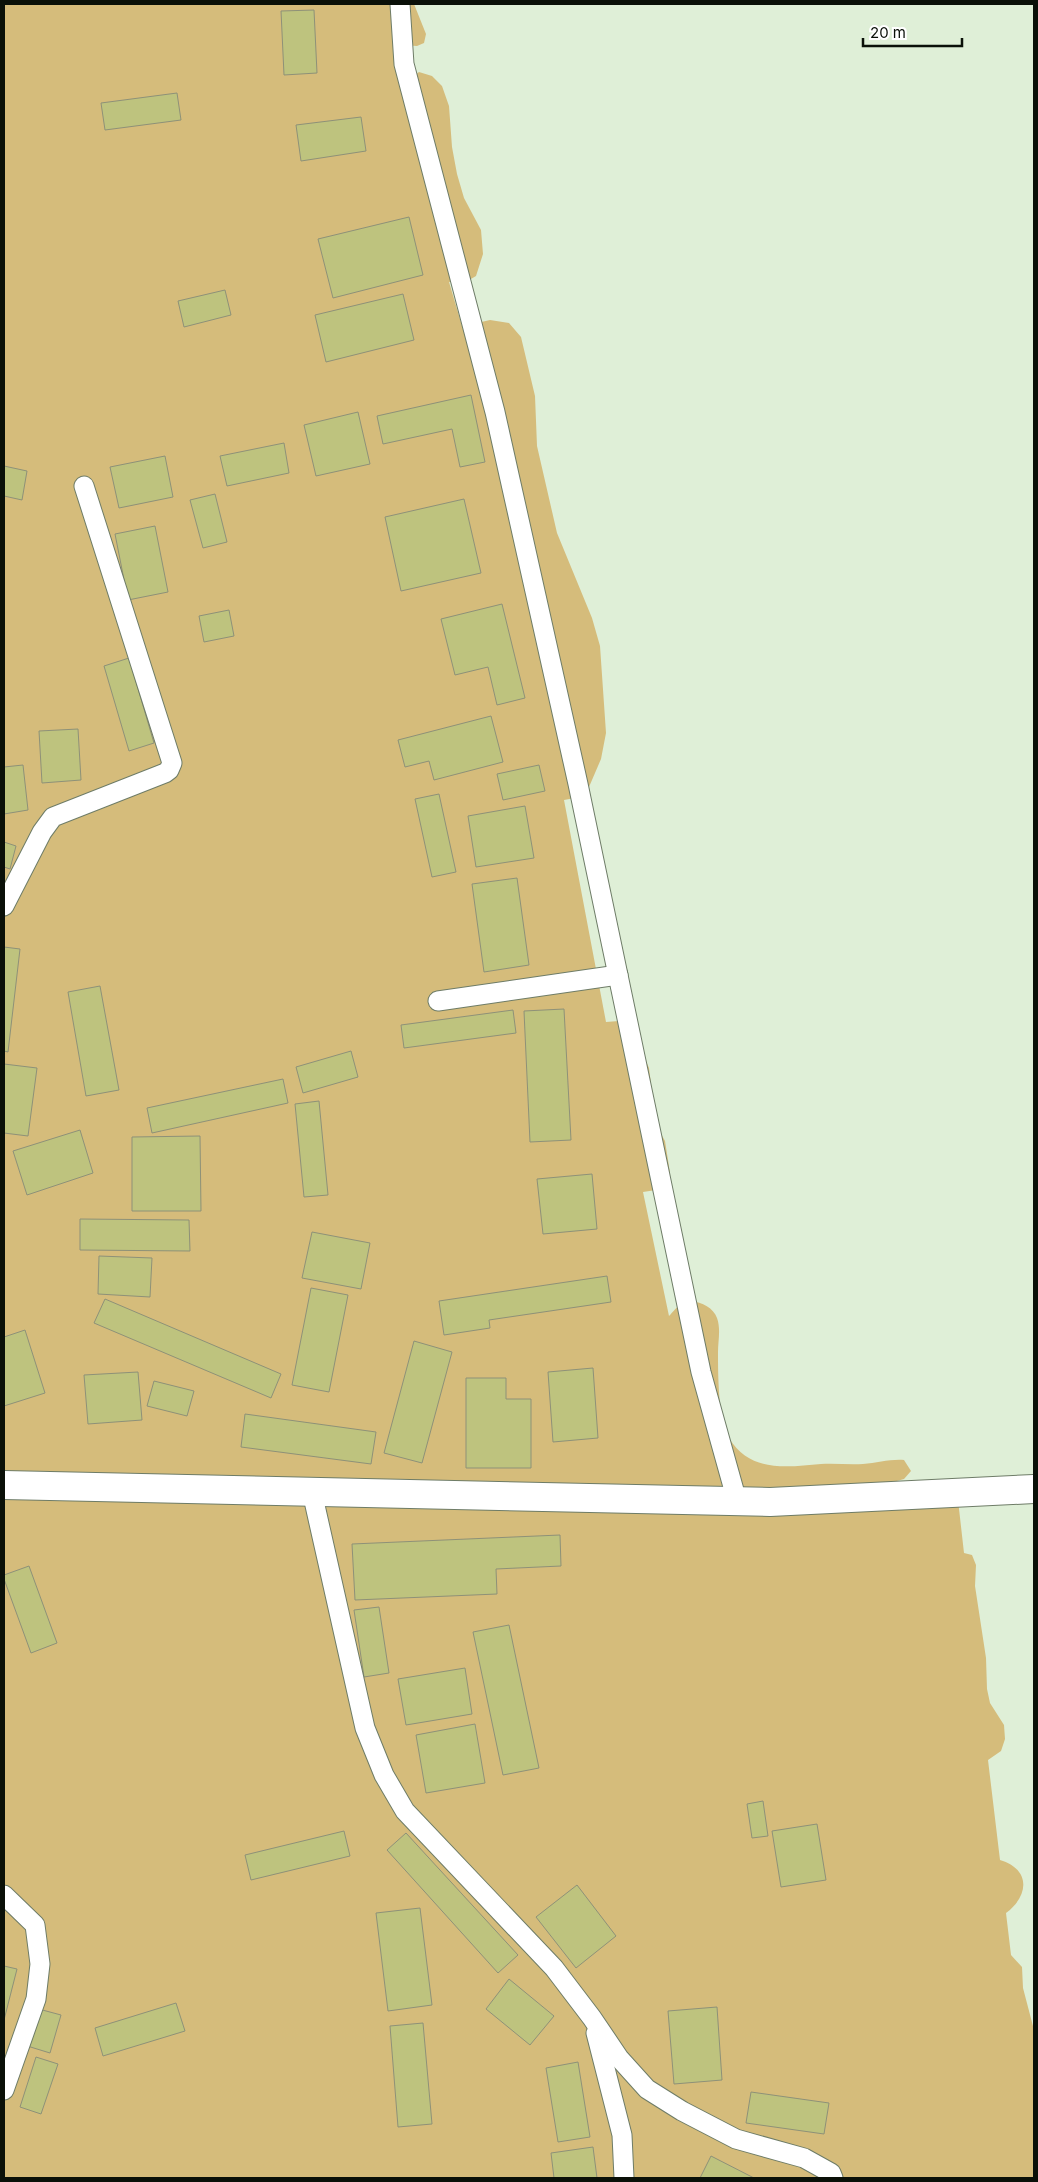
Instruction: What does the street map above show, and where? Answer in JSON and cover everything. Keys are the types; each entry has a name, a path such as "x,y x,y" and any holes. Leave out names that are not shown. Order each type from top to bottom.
{"main road":[{"path":"4,1484 770,1502 1034,1489"}],"lane":[{"path":"400,4 404,64 496,412 578,784 701,1372 737,1501"},
{"path":"4,906 42,832 53,817 164,774 172,763 84,486"},
{"path":"438,1001 618,975"},
{"path":"312,1492 365,1728 384,1775 405,1811 554,1968 592,2018 619,2058 646,2089 682,2111 736,2139 804,2158 831,2174 833,2178"},
{"path":"4,1895 35,1924 40,1964 36,1999 4,2090"},
{"path":"592,2018 622,2136 624,2178"}],"shaded area":[{"path":"4,4 414,4 426,34 424,43 417,46 402,45 408,80 419,72 432,76 442,86 449,106 452,147 457,174 464,198 481,230 483,254 476,276 464,283 449,282 465,336 474,335 477,323 490,320 509,323 521,337 535,396 537,446 557,533 592,618 600,646 606,733 601,759 589,787 575,798 564,800 606,1022 619,1021 636,1039 649,1068 656,1125 665,1141 670,1173 656,1190 643,1192 669,1316 679,1305 688,1302 703,1304 715,1314 719,1326 719,1384 725,1430 729,1438 747,1457 758,1462 782,1466 863,1464 904,1460 911,1471 904,1479 882,1485 958,1500 964,1553 972,1555 976,1565 975,1586 986,1658 987,1689 990,1703 1004,1725 1005,1739 1001,1751 988,1760 1000,1860 1010,1864 1017,1870 1023,1883 1023,1891 1014,1906 1006,1913 1011,1955 1022,1967 1023,1988 1034,2030 1034,2178 4,2178"}],"building":[{"path":"314,10 317,73 284,75 281,11"},
{"path":"177,93 181,120 105,130 101,103"},
{"path":"361,117 366,151 301,161 296,125"},
{"path":"409,217 423,275 333,298 318,239"},
{"path":"225,290 231,315 184,327 178,301"},
{"path":"403,294 414,340 326,362 315,315"},
{"path":"471,395 485,462 460,467 452,429 383,444 377,416"},
{"path":"358,412 370,464 316,476 304,425"},
{"path":"284,443 289,473 227,486 220,456"},
{"path":"165,456 173,497 119,508 110,467"},
{"path":"4,466 27,471 22,500 4,496"},
{"path":"215,494 227,542 203,548 190,500"},
{"path":"464,499 481,573 401,591 385,517"},
{"path":"155,526 168,592 128,600 115,534"},
{"path":"502,604 525,698 497,705 488,667 455,675 441,619"},
{"path":"229,610 234,636 204,642 199,616"},
{"path":"129,658 154,743 129,751 104,666"},
{"path":"491,716 503,762 434,780 429,761 405,767 398,740"},
{"path":"78,729 81,780 42,783 39,731"},
{"path":"23,765 28,810 4,814 4,767"},
{"path":"539,765 545,791 503,800 497,774"},
{"path":"439,794 456,872 432,877 415,799"},
{"path":"525,806 534,858 476,867 468,816"},
{"path":"4,842 16,846 10,869 4,867"},
{"path":"517,878 529,965 484,972 472,884"},
{"path":"4,947 20,949 8,1052 4,1051"},
{"path":"100,986 119,1090 86,1096 68,992"},
{"path":"564,1009 571,1140 530,1142 524,1011"},
{"path":"513,1010 516,1033 404,1048 401,1025"},
{"path":"351,1051 358,1077 303,1093 296,1067"},
{"path":"4,1064 37,1068 28,1136 4,1133"},
{"path":"283,1079 288,1103 152,1133 147,1108"},
{"path":"319,1101 328,1195 304,1197 295,1104"},
{"path":"80,1130 93,1173 27,1195 13,1151"},
{"path":"200,1136 201,1211 132,1211 132,1137"},
{"path":"592,1174 597,1229 543,1234 537,1179"},
{"path":"80,1219 189,1220 190,1251 80,1250"},
{"path":"312,1232 370,1243 361,1289 302,1278"},
{"path":"99,1256 152,1258 150,1297 98,1294"},
{"path":"607,1276 611,1302 489,1320 490,1328 444,1335 439,1301"},
{"path":"311,1288 348,1295 329,1392 292,1385"},
{"path":"105,1299 281,1374 271,1398 94,1323"},
{"path":"25,1330 45,1393 4,1406 4,1337"},
{"path":"414,1341 452,1352 422,1463 384,1453"},
{"path":"593,1368 598,1438 553,1442 548,1372"},
{"path":"138,1372 142,1420 88,1424 84,1375"},
{"path":"466,1378 506,1378 506,1399 531,1399 531,1468 466,1468"},
{"path":"154,1381 194,1391 187,1416 147,1406"},
{"path":"245,1414 376,1432 371,1464 241,1447"},
{"path":"560,1535 561,1566 496,1569 497,1594 355,1600 352,1544"},
{"path":"29,1566 57,1643 31,1653 4,1579 4,1575"},
{"path":"379,1607 389,1673 364,1677 354,1610"},
{"path":"509,1625 539,1768 503,1775 473,1632"},
{"path":"465,1668 472,1714 406,1725 398,1679"},
{"path":"475,1724 485,1783 426,1793 416,1735"},
{"path":"763,1801 768,1836 752,1838 747,1804"},
{"path":"817,1824 826,1880 781,1887 772,1831"},
{"path":"344,1831 350,1856 251,1880 245,1855"},
{"path":"406,1833 518,1955 498,1973 387,1850"},
{"path":"577,1885 616,1936 576,1968 536,1917"},
{"path":"420,1908 432,2005 388,2011 376,1913"},
{"path":"4,1966 17,1969 4,2020"},
{"path":"509,1979 554,2016 530,2045 486,2009"},
{"path":"176,2003 185,2031 103,2056 95,2028"},
{"path":"717,2007 722,2080 674,2084 668,2011"},
{"path":"35,2008 61,2015 50,2053 24,2045"},
{"path":"423,2023 432,2124 398,2127 390,2026"},
{"path":"36,2057 58,2064 41,2114 20,2107"},
{"path":"578,2062 590,2137 558,2142 546,2068"},
{"path":"751,2092 829,2103 824,2134 746,2123"},
{"path":"593,2147 597,2178 554,2178 551,2153"},
{"path":"711,2156 754,2178 700,2178"}]}
